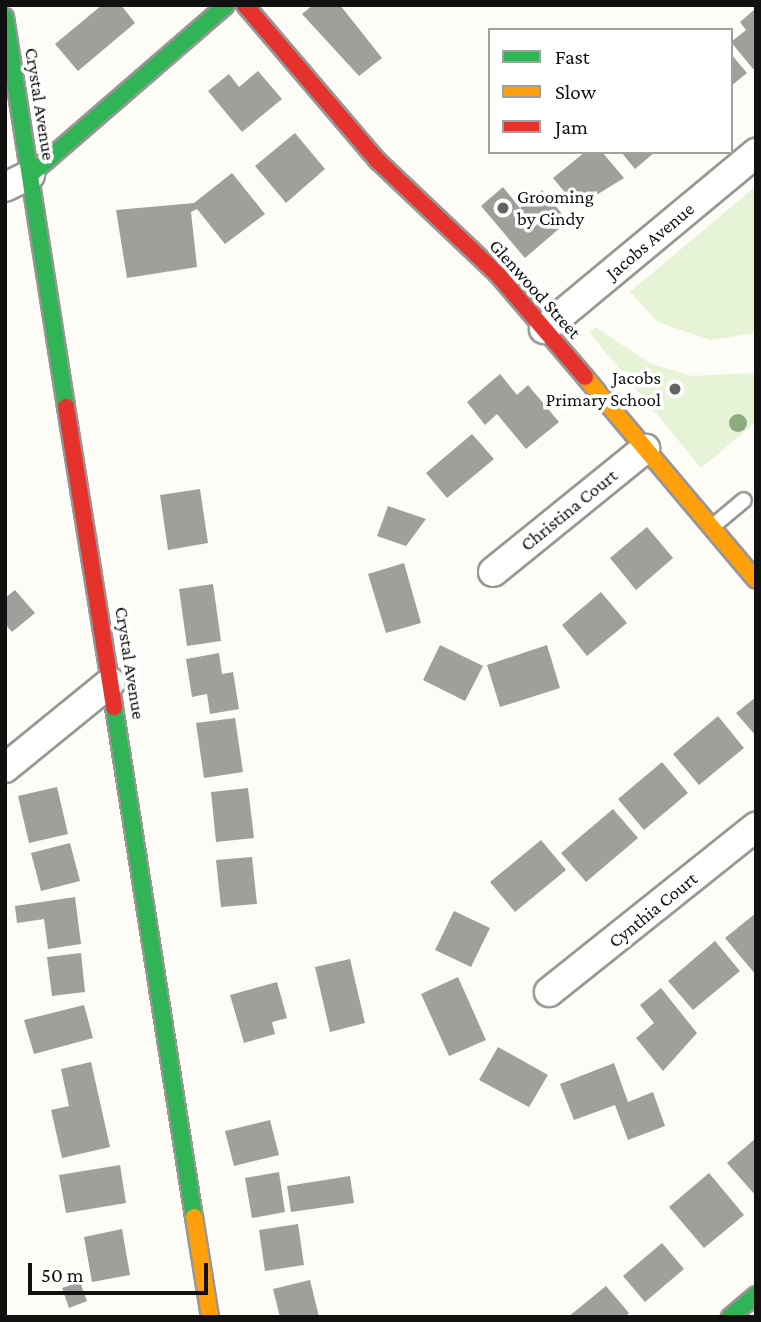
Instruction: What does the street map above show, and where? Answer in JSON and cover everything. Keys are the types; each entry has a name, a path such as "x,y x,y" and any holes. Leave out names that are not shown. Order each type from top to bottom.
{"street":[{"path":"18,181 226,5"},
{"name":"Glenwood Street","path":"245,5 378,161 438,224 481,257 756,580"},
{"name":"Crystal Avenue","path":"5,17 18,181 111,682 210,1317"},
{"name":"Jacobs Avenue","path":"544,329 756,153"},
{"name":"Christina Court","path":"493,572 645,449"},
{"path":"5,768 111,682"},
{"name":"Cynthia Court","path":"550,992 756,827"},
{"path":"730,1317 756,1295"}],"lane":[{"path":"712,528 744,500"}],"green space":[{"path":"756,186 756,333 710,340 658,322 630,292"},
{"path":"595,327 650,363 692,376 756,373 756,422 701,468 590,333"}],"building":[{"path":"102,5 121,5 135,23 78,71 55,44"},
{"path":"313,5 340,5 382,58 359,76 302,14"},
{"path":"754,10 756,67 753,69 733,44 733,40 746,30 740,22"},
{"path":"733,56 747,73 733,84"},
{"path":"258,71 282,99 242,132 208,91 229,74 239,87"},
{"path":"295,133 325,169 286,203 255,166"},
{"path":"583,154 604,154 624,178 577,207 553,178"},
{"path":"623,154 653,154 635,169"},
{"path":"232,173 265,214 225,244 197,209 191,212 197,267 127,278 116,210 194,203"},
{"path":"503,187 520,208 542,190 568,221 525,258 481,206"},
{"path":"500,374 517,395 528,385 559,422 526,449 497,414 485,425 467,402"},
{"path":"472,434 494,459 447,498 426,473"},
{"path":"200,489 208,543 168,550 160,495"},
{"path":"388,506 426,519 406,546 377,536"},
{"path":"647,527 673,558 636,590 610,558"},
{"path":"404,563 421,623 386,633 368,574"},
{"path":"213,584 221,641 187,646 179,589"},
{"path":"15,590 35,613 12,632 5,624 5,598"},
{"path":"601,592 627,623 587,656 562,625"},
{"path":"440,645 483,666 465,701 423,680"},
{"path":"547,645 560,688 500,707 487,665"},
{"path":"219,653 222,674 233,672 239,709 210,714 207,694 192,697 186,659"},
{"path":"756,697 756,736 736,713"},
{"path":"718,716 744,748 699,785 673,754"},
{"path":"235,718 243,772 204,778 196,723"},
{"path":"662,762 688,793 644,830 618,799"},
{"path":"57,787 68,834 29,843 18,796"},
{"path":"248,788 254,838 216,842 211,792"},
{"path":"613,809 638,838 586,882 561,853"},
{"path":"541,840 566,870 515,912 490,882"},
{"path":"70,843 80,881 41,891 31,853"},
{"path":"252,857 257,904 221,907 216,860"},
{"path":"75,897 81,944 48,949 44,919 17,923 15,906"},
{"path":"454,911 490,928 471,967 435,950"},
{"path":"756,913 756,975 725,938"},
{"path":"715,941 740,971 693,1010 668,981"},
{"path":"81,953 85,992 52,996 47,957"},
{"path":"350,959 365,1023 330,1032 315,967"},
{"path":"458,977 486,1040 449,1056 421,994"},
{"path":"277,982 287,1018 272,1022 275,1034 244,1043 230,995"},
{"path":"661,988 697,1033 663,1071 636,1038 654,1023 640,1005"},
{"path":"84,1005 93,1038 34,1054 24,1020"},
{"path":"498,1047 548,1075 529,1107 479,1080"},
{"path":"91,1062 110,1147 62,1158 51,1110 69,1106 61,1069"},
{"path":"614,1063 628,1102 653,1092 665,1126 628,1140 615,1105 574,1120 560,1084"},
{"path":"270,1120 279,1155 234,1166 225,1131"},
{"path":"756,1138 756,1196 727,1163"},
{"path":"120,1165 126,1203 66,1213 59,1175"},
{"path":"279,1172 285,1212 252,1218 245,1178"},
{"path":"709,1173 744,1215 704,1248 669,1207"},
{"path":"350,1176 354,1203 291,1212 287,1186"},
{"path":"298,1224 304,1265 265,1271 259,1230"},
{"path":"122,1229 130,1275 92,1282 84,1237"},
{"path":"662,1243 684,1269 645,1302 623,1276"},
{"path":"310,1280 319,1317 280,1317 273,1289"},
{"path":"80,1282 87,1301 69,1308 62,1288"},
{"path":"606,1286 629,1313 625,1317 568,1317"}],"traffic: fast":[{"path":"30,175 226,5"},
{"path":"5,17 66,407"},
{"path":"114,707 194,1217"},
{"path":"730,1317 756,1295"}],"traffic: slow":[{"path":"585,377 756,580"},
{"path":"194,1217 210,1317"}],"traffic: jam":[{"path":"245,5 378,161 498,275 585,377"},
{"path":"66,407 114,707"}],"place":[{"name":"Grooming by Cindy","path":"503,208"},
{"name":"Jacobs Primary School","path":"675,389"}]}
